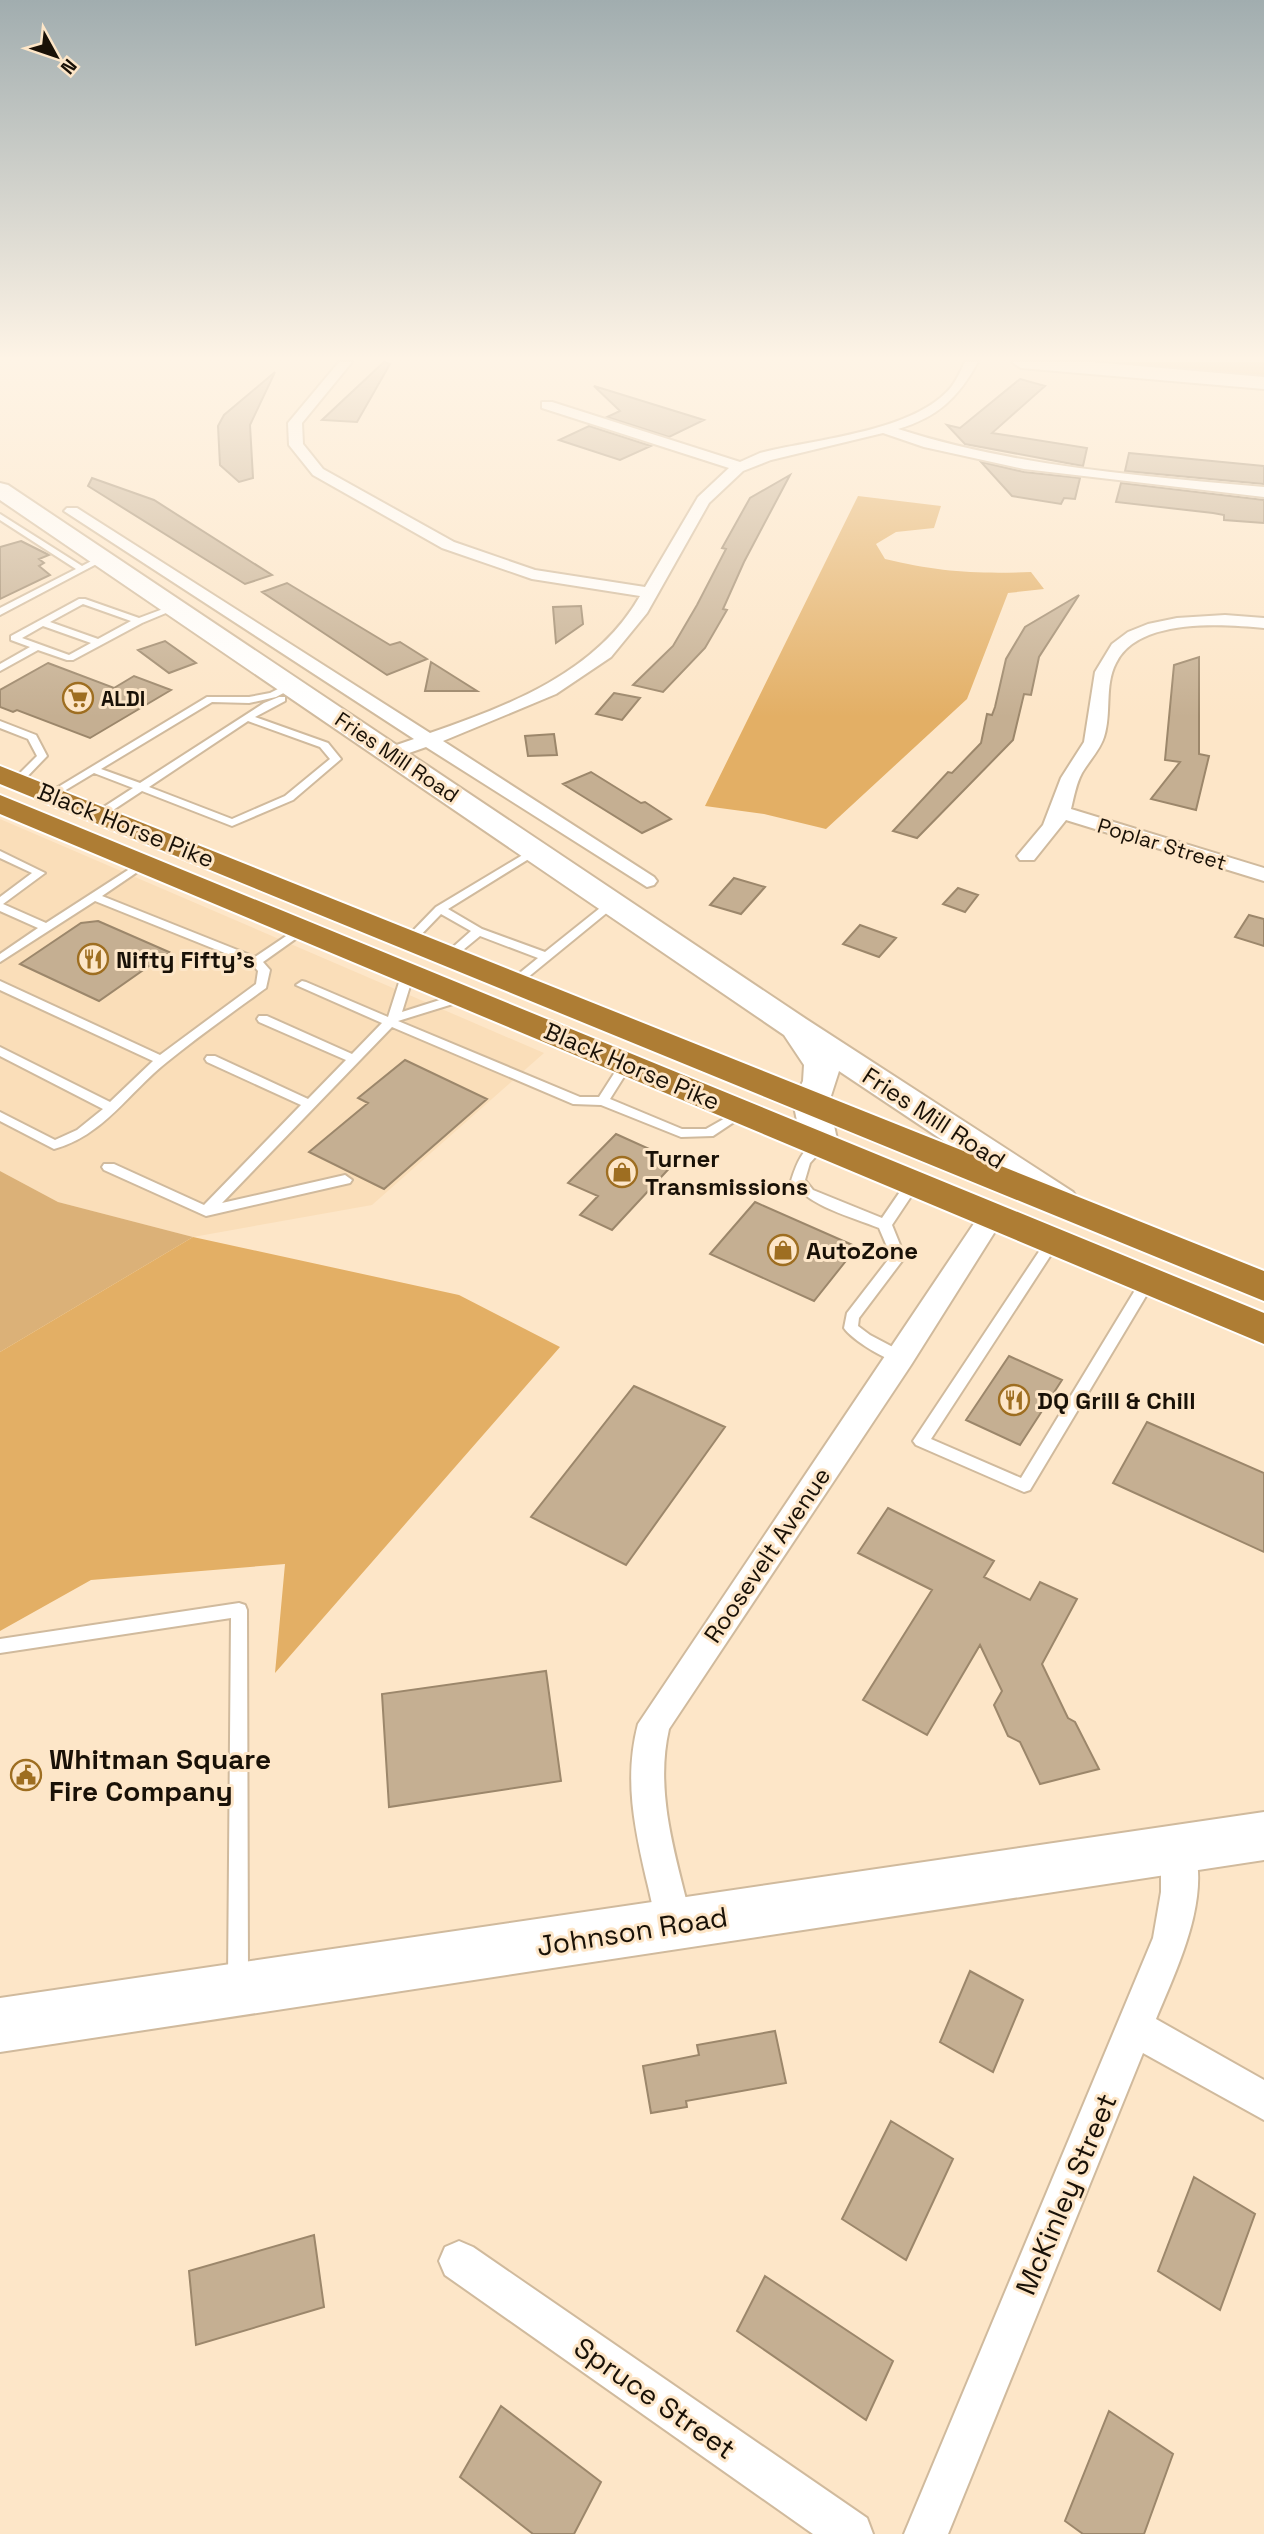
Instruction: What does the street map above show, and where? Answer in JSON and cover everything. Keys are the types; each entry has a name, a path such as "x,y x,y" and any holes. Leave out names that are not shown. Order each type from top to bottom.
{"highway":[{"name":"Black Horse Pike","path":"4,787 50,795 287,890 408,957 464,996 1264,1329"},
{"name":"Black Horse Pike","path":"4,787 142,864 302,930 408,957 448,957 1264,1287"},
{"path":"142,864 153,860 182,862 262,890 287,890"}],"main road":[{"name":"Fries Mill Road","path":"1,499 91,564 174,608 537,850 794,1026 1074,1210"},
{"name":"Fries Mill Road","path":"794,1026 823,1064 824,1078 811,1102"},
{"path":"811,1102 820,1144"},
{"name":"Johnson Road","path":"0,2025 238,1992 674,1923 1264,1836"}],"street":[{"path":"333,480 438,540 495,564 554,579 651,593"},
{"path":"392,753 536,696 579,672 618,641 651,593 704,499 722,480"},
{"path":"1156,480 1264,492"},
{"name":"Fries Mill Road","path":"72,511 647,881"},
{"path":"1027,856 1060,812 1072,775 1095,736 1104,670 1117,649 1145,632 1172,624 1214,620 1264,623"},
{"name":"Poplar Street","path":"1060,812 1264,875"},
{"name":"Roosevelt Avenue","path":"674,1923 646,1778 646,1746 654,1724 901,1358 992,1216"},
{"name":"McKinley Street","path":"926,2534 1171,1938 1179,1892 1178,1848"},
{"path":"1135,2028 1264,2101"},
{"name":"Spruce Street","path":"459,2261 851,2534"}],"lane":[{"path":"0,612 91,564"},
{"path":"139,621 82,601 13,638 70,658 139,621 174,608"},
{"path":"42,622 99,643"},
{"path":"0,668 38,646"},
{"path":"100,814 294,689"},
{"path":"50,795 96,770 154,731 210,699 249,700 294,689"},
{"path":"96,770 232,823 289,798 336,759 324,745 248,718"},
{"path":"0,724 32,737 42,756 4,787"},
{"path":"391,1020 408,957 440,909 537,850"},
{"path":"0,854 40,873 0,902"},
{"path":"0,959 142,864"},
{"path":"0,1116 54,1145 62,1144 83,1130 161,1060 262,985 264,970 256,962 95,897"},
{"path":"512,984 614,902"},
{"path":"0,907 47,928"},
{"path":"440,909 478,931 547,957"},
{"path":"256,962 302,930"},
{"path":"448,957 478,931"},
{"path":"0,985 161,1060"},
{"path":"302,985 391,1020 578,1101 603,1101 681,1133 708,1133 743,1112"},
{"path":"206,1210 391,1020 464,996"},
{"path":"263,1018 354,1059"},
{"path":"0,1051 110,1107"},
{"path":"211,1059 309,1104"},
{"path":"603,1101 626,1064"},
{"path":"820,1144 804,1161 798,1181 808,1193 885,1225 898,1257 852,1317 851,1328 865,1339 901,1358"},
{"path":"109,1167 206,1210 345,1180"},
{"path":"885,1225 914,1183"},
{"path":"1053,1241 921,1441 1024,1486 1148,1281"},
{"path":"0,1646 239,1610 238,1992"}],"shaded area":[{"path":"858,496 941,506 934,528 896,532 876,544 885,559 958,571 1031,572 1044,589 1008,593 967,699 826,829 764,814 705,806"},
{"path":"0,819 544,1053 372,1205 193,1237 58,1202 0,1171"},
{"path":"0,1171 58,1202 193,1237 0,1352"},
{"path":"193,1237 459,1295 560,1347 275,1673 285,1564 91,1580 0,1631 0,1352"}],"building":[{"path":"91,480 98,480 154,500 272,575 245,584 88,486"},
{"path":"781,480 787,480 744,562 723,609 727,610 705,648 663,692 633,685 673,646 697,605 726,549 722,548 750,498"},
{"path":"998,480 1079,480 1075,499 1064,498 1061,504 1012,496"},
{"path":"1224,480 1264,480 1264,484"},
{"path":"1121,483 1264,500 1264,523 1224,520 1224,515 1213,513 1116,502"},
{"path":"21,541 49,555 39,559 44,563 39,566 50,575 0,599 0,547"},
{"path":"287,583 390,645 400,642 427,659 387,675 262,592"},
{"path":"1079,595 1039,657 1031,695 1024,694 1013,740 917,838 893,831 948,772 952,773 981,743 987,714 992,715 995,707 1006,659 1025,627"},
{"path":"581,606 583,624 556,643 553,607"},
{"path":"165,641 196,663 169,673 138,650"},
{"path":"1199,657 1199,754 1209,756 1196,810 1151,799 1180,762 1165,760 1174,665"},
{"path":"431,662 477,691 425,691"},
{"name":"ALDI","path":"48,663 114,688 134,676 171,690 90,738 17,710 13,712 0,707 0,690"},
{"path":"614,693 640,698 622,720 596,714"},
{"path":"554,734 557,755 528,756 525,736"},
{"path":"591,772 671,819 642,833 563,784"},
{"path":"734,878 765,887 741,914 710,905"},
{"path":"958,888 978,895 965,912 943,904"},
{"path":"1249,915 1264,919 1264,946 1235,937"},
{"name":"Nifty Fifty's","path":"98,921 169,952 99,1001 20,964 81,923"},
{"path":"860,925 896,938 879,957 843,944"},
{"path":"405,1060 487,1099 384,1189 309,1152 368,1103 358,1098"},
{"name":"Turner Transmissions","path":"616,1134 676,1161 612,1230 580,1215 598,1196 568,1183"},
{"name":"AutoZone","path":"755,1202 857,1247 814,1301 710,1254"},
{"name":"DQ Grill & Chill","path":"1009,1356 1062,1380 1020,1445 966,1420"},
{"path":"634,1386 725,1427 626,1565 531,1517"},
{"path":"1147,1422 1264,1473 1264,1552 1113,1483"},
{"path":"888,1508 994,1561 984,1577 1030,1600 1040,1582 1077,1599 1042,1664 1068,1718 1075,1722 1099,1769 1040,1784 1020,1742 1008,1736 994,1705 1002,1691 980,1645 927,1735 863,1700 932,1590 858,1553"},
{"path":"546,1671 561,1781 389,1807 382,1694"},
{"path":"970,1971 1023,2000 993,2072 940,2042"},
{"path":"775,2031 786,2083 686,2101 687,2107 651,2113 643,2066 699,2055 697,2045"},
{"path":"891,2121 953,2159 906,2260 842,2219"},
{"path":"1194,2177 1255,2214 1220,2310 1158,2271"},
{"path":"314,2235 324,2307 196,2345 189,2271"},
{"path":"765,2276 893,2361 866,2420 737,2331"},
{"path":"501,2406 601,2482 574,2534 533,2534 460,2477"},
{"path":"1109,2411 1173,2454 1144,2534 1083,2534 1065,2521"}],"place":[{"name":"ALDI","path":"78,698"},
{"name":"Nifty Fifty's","path":"93,959"},
{"name":"Turner Transmissions","path":"622,1172"},
{"name":"AutoZone","path":"783,1250"},
{"name":"DQ Grill & Chill","path":"1014,1400"},
{"name":"Whitman Square Fire Company","path":"26,1775"}]}
